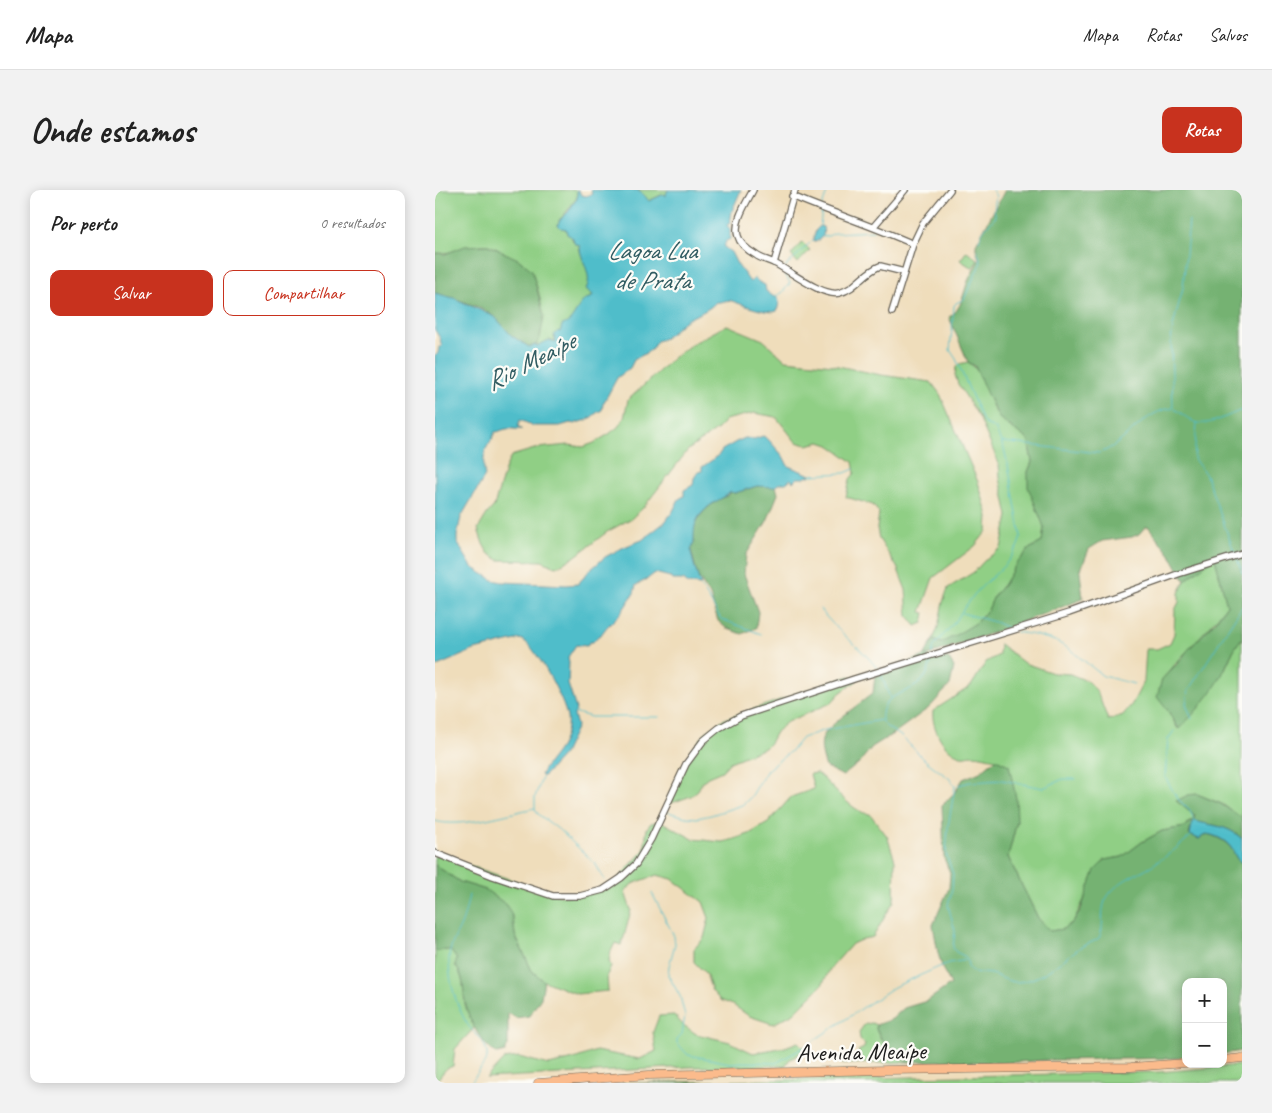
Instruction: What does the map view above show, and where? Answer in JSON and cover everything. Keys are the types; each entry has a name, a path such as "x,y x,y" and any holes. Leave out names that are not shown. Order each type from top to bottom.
{"main road":[{"path":"1227,1060 1242,1058"},
{"name":"Avenida Meaípe","path":"538,1083 649,1075 888,1070 1131,1068 1182,1062"}],"street":[{"path":"753,190 739,220 737,231 741,244 757,256 774,263 821,290 834,294 848,290 877,267 883,266 904,272"},
{"path":"874,226 905,190"},
{"path":"892,312 913,244 923,223 950,190"},
{"path":"774,263 793,193 837,214 874,226 913,244"},
{"path":"435,853 493,876 553,896 580,896 603,890 621,878 636,864 651,839 686,764 697,748 719,728 734,720 854,679 1069,613 1242,554"}],"green space":[{"path":"435,190 577,190 577,198 559,220 561,228 566,229 567,234 579,246 589,277 588,291 592,292 593,295 591,298 586,299 568,324 563,325 560,332 557,332 554,337 556,342 551,340 537,347 536,345 542,326 541,304 535,282 523,263 488,245 435,253"},
{"path":"637,190 668,190 666,196 663,194 649,201"},
{"path":"1005,190 1242,190 1242,638 1235,647 1212,691 1179,729 1157,697 1162,679 1215,622 1227,605 1214,555 1211,560 1185,581 1171,556 1148,526 1132,537 1102,541 1089,549 1080,572 1083,599 925,656 948,658 954,667 950,685 930,707 872,747 859,763 843,776 826,767 821,744 826,732 838,720 873,693 875,676 924,656 933,640 941,643 976,623 988,610 994,596 1015,566 1029,549 1042,542 1044,527 1028,487 1028,472 1032,462 1028,440 999,418 975,366 968,362 949,317 957,310 979,259 976,244"},
{"path":"802,242 810,250 798,263 791,255"},
{"path":"488,245 518,259 532,270 544,316 540,338 536,345 529,347 507,332 495,318 480,308 435,293 435,253 445,254 465,246"},
{"path":"967,251 978,260 972,268 960,260"},
{"path":"727,325 763,340 785,360 833,365 881,375 931,382 940,394 978,482 988,516 987,531 975,546 933,578 921,612 925,613 923,623 916,626 908,616 906,590 897,567 879,539 877,528 879,513 873,505 846,497 850,479 855,473 853,462 829,445 820,442 807,445 796,442 776,417 754,413 725,420 718,429 688,450 643,508 632,518 607,532 573,558 556,567 542,561 499,560 488,553 478,529 494,506 511,456 538,448 569,445 583,447 609,434 618,427 624,418 628,400 673,358 692,344"},
{"path":"968,362 979,373 991,403 1001,420 1028,439 1032,462 1028,472 1044,527 1042,542 1029,549 1015,566 994,596 988,610 976,623 941,643 933,640 948,588 974,572 984,561 1001,548 1008,516 999,464 979,417 958,384 955,375 956,367 959,364"},
{"path":"757,486 776,486 778,494 767,521 746,555 744,574 758,612 756,628 742,634 726,628 718,621 710,595 698,577 691,550 694,543 693,529 695,522 717,500 729,495 730,492 735,493"},
{"path":"1214,554 1227,605 1162,679 1168,711 1178,729 1225,669 1235,647 1242,638 1242,818 1222,804 1197,794 1177,801 1195,816 1195,819 1186,824 1186,827 1162,831 1142,842 1122,857 1104,860 1073,922 1063,929 1050,931 1038,918 1008,857 1017,821 996,759 976,755 961,756 949,750 936,731 933,711 971,686 986,662 999,655 1000,644 1024,663 1053,673 1070,674 1087,681 1097,691 1108,720 1123,715 1132,704 1144,681 1146,649 1157,649 1170,643 1174,634 1175,610 1179,602 1179,593 1185,581"},
{"path":"849,676 858,680 840,693 831,703 787,722 776,732 765,748 730,762 722,771 703,781 698,790 691,796 669,804 690,754 705,733 722,720"},
{"path":"996,759 1009,765 1016,798 1017,821 1008,857 1038,918 1050,931 1063,929 1073,922 1081,909 1095,870 1105,860 1122,857 1142,842 1162,831 1185,827 1195,819 1195,816 1176,801 1188,795 1197,794 1221,804 1242,818 1242,839 1226,828 1195,821 1189,834 1199,839 1206,834 1214,836 1228,844 1237,859 1242,863 1242,1051 1227,1053 1227,978 1182,978 1182,1058 1047,1060 1001,1063 909,1062 884,1044 876,1029 876,1025 892,1019 904,1008 927,1001 951,984 943,970 933,925 949,888 950,873 944,858 942,805 955,792 963,779 980,772"},
{"path":"817,773 849,804 863,813 870,814 887,836 895,860 894,901 873,937 852,944 830,969 822,985 794,1013 773,1024 749,1016 733,1005 720,1000 712,991 706,974 694,962 694,949 704,938 709,918 703,902 672,879 657,875 632,884 625,892 631,910 621,945 615,943 611,951 609,961 611,966 607,975 608,991 577,994 544,981 532,971 515,935 513,918 486,890 460,882 435,865 435,854 560,896 586,895 615,882 644,850 647,828 651,823 660,821 693,839 722,842 731,840 749,834 768,823 791,797 814,789 810,774"},
{"path":"435,865 460,882 486,890 507,905 513,918 515,935 532,971 544,981 541,998 529,1016 516,1018 508,1013 508,1045 505,1052 497,1054 486,1045 470,1019 461,975 455,965 457,959 450,950 435,951"},
{"path":"450,950 457,959 455,965 462,980 465,1004 475,1027 455,1049 453,1066 446,1069 437,1080 435,1079 435,951"},
{"path":"674,1015 682,1024 696,1034 730,1042 753,1053 785,1047 798,1042 806,1050 789,1060 785,1066 688,1067 486,1078 504,1059 519,1057 549,1065 596,1051 640,1059 656,1051 653,1032 659,1016"},
{"path":"872,1023 876,1025 883,1042 909,1062 842,1064 845,1058 860,1055 858,1051 864,1048 865,1044 860,1039 859,1032 865,1024"},
{"path":"1242,1065 1242,1083 622,1083 1159,1072 1227,1068 1227,1066"}],"water":[{"name":"Lagoa Lua de Prata","path":"577,190 579,190 581,195 586,196 592,194 591,190 637,190 649,201 664,194 665,196 668,190 741,190 732,211 730,223 727,225 730,230 730,239 726,241 724,247 731,252 750,282 755,278 765,285 766,291 774,297 778,297 777,311 762,310 730,301 716,302 706,310 686,320 669,335 657,341 651,350 634,360 630,368 617,378 603,404 602,410 589,419 575,424 570,423 560,426 534,426 520,420 518,427 522,429 508,429 495,432 485,453 485,476 461,517 457,535 457,542 472,567 493,580 502,582 578,584 605,557 642,540 665,522 679,499 684,496 684,490 693,485 694,478 698,472 702,471 702,467 718,456 722,450 745,438 754,439 763,436 783,456 788,466 811,475 797,478 793,482 791,479 774,487 757,486 735,493 730,492 708,507 696,522 691,551 701,585 687,584 684,580 673,580 670,577 655,573 636,585 634,593 621,613 600,636 593,642 589,642 587,646 576,645 568,657 568,684 576,709 574,715 577,726 564,754 543,777 541,775 563,741 567,729 567,717 561,699 548,673 526,642 520,639 474,650 435,667 435,356 438,353 439,347 442,346 435,330 435,293 454,298 496,318 512,336 529,347 537,346 549,340 556,342 554,335 558,331 560,332 562,325 570,320 583,302 593,295 586,289 588,278 580,246 574,243 573,238 567,234 566,229 558,225 577,199"},
{"path":"820,226 823,227 823,234 815,242 813,240 816,230"},
{"path":"1195,821 1225,828 1237,834 1242,839 1242,863 1237,859 1231,847 1221,839 1206,834 1199,839 1190,835 1192,824"}],"waterway":[{"path":"822,206 828,190"},
{"path":"979,241 983,230 996,217 994,210 996,196 992,190"},
{"path":"820,226 822,210"},
{"path":"1173,407 1171,340 1183,288 1189,220"},
{"path":"822,236 835,233 874,231"},
{"path":"785,267 813,240"},
{"path":"932,654 936,643 974,595 1008,562 1018,546 1021,536 1004,449 995,428 985,424 983,421 956,359 950,350 954,306 964,299 981,262 977,250"},
{"path":"773,297 782,293 790,283 784,272"},
{"path":"1002,442 1099,453 1117,444 1140,423 1157,412 1171,409 1194,422 1204,423 1215,421 1242,410"},
{"path":"1197,423 1194,459 1206,475 1235,554"},
{"path":"811,475 845,473 854,469"},
{"path":"1237,558 1242,573"},
{"path":"701,586 721,619 761,634"},
{"path":"1192,719 1186,704 1188,691 1242,607"},
{"path":"820,609 877,668"},
{"path":"962,613 995,622 1010,629"},
{"path":"1016,632 1055,641 1068,648 1103,676 1134,684"},
{"path":"931,658 928,672 922,681 888,701 883,710 882,722 901,736 926,761 950,779 955,786 948,827 946,854 953,874 952,890 948,905 955,931 953,948 956,952 966,957 968,967 971,970 1017,982 1042,975 1080,947 1099,938 1102,929 1105,901 1115,888 1128,878 1161,859 1191,836"},
{"path":"881,674 890,698"},
{"path":"573,712 591,717 659,717"},
{"path":"668,812 697,818 742,805 751,797 767,770 792,750 802,738 825,730 881,720"},
{"path":"1174,731 1168,739 1165,777 1177,798 1190,811 1195,822"},
{"path":"542,778 535,797 535,809 538,814 558,829 595,863 604,879"},
{"path":"955,786 970,782 1002,780 1043,788 1063,779 1076,779"},
{"path":"435,821 445,823 471,822 535,808"},
{"path":"652,893 674,936 675,944 668,975 680,996 685,1016 682,1034 677,1039 677,1043 688,1055 730,1063 776,1063 801,1049 894,987 948,963 967,960"},
{"path":"469,895 466,910 451,948 449,964 452,987 459,1008 466,1022 483,1042 487,1052 486,1060 471,1083"}],"water label":[{"name":"Rio Meaípe","path":"530,361"}]}
